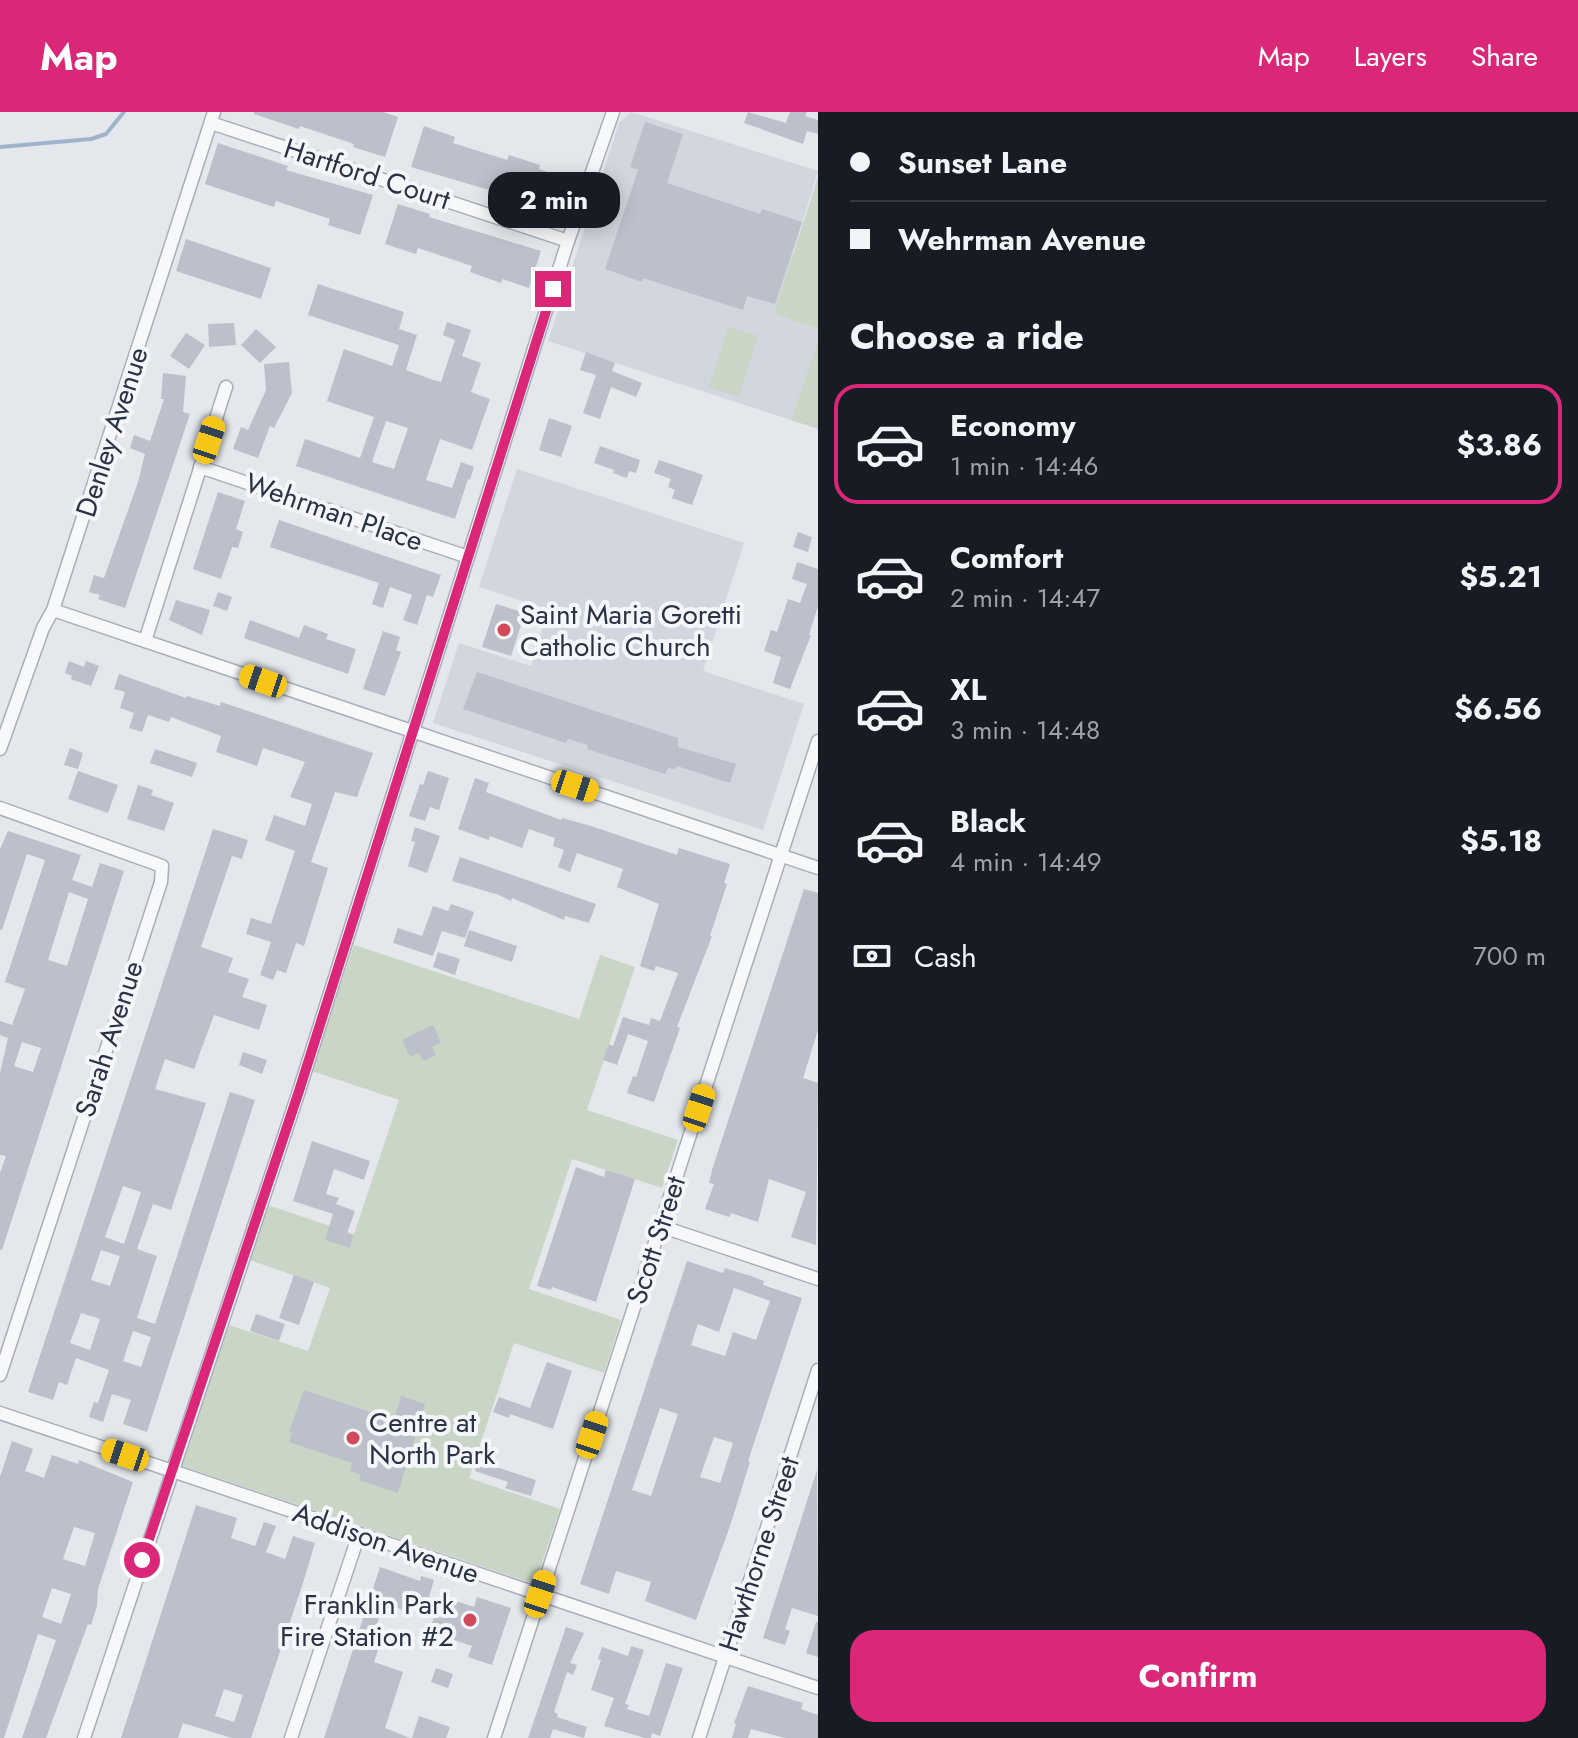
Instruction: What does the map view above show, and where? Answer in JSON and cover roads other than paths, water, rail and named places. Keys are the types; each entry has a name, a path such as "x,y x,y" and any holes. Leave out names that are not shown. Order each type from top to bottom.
{"street":[{"path":"84,1738 299,1091 568,241 613,112"},
{"name":"Hartford Court","path":"213,118 568,241"},
{"name":"Denley Avenue","path":"0,749 43,628 53,610 213,118"},
{"path":"145,641 226,387"},
{"name":"Wehrman Place","path":"200,467 468,557"},
{"path":"53,610 818,868"},
{"name":"Scott Street","path":"494,1738 818,741"},
{"name":"Sarah Avenue","path":"0,808 162,866 161,882 0,1375"},
{"path":"660,1226 818,1279"},
{"name":"Hawthorne Street","path":"699,1738 818,1370"},
{"name":"Addison Avenue","path":"0,1413 818,1688"},
{"path":"291,1738 359,1534"}],"waterway":[{"path":"0,147 91,139 106,134 124,112"}],"place":[{"name":"Saint Maria Goretti Catholic Church","path":"504,630"},
{"name":"Centre at North Park","path":"353,1438"},
{"name":"Franklin Park Fire Station #2","path":"470,1620"}]}
